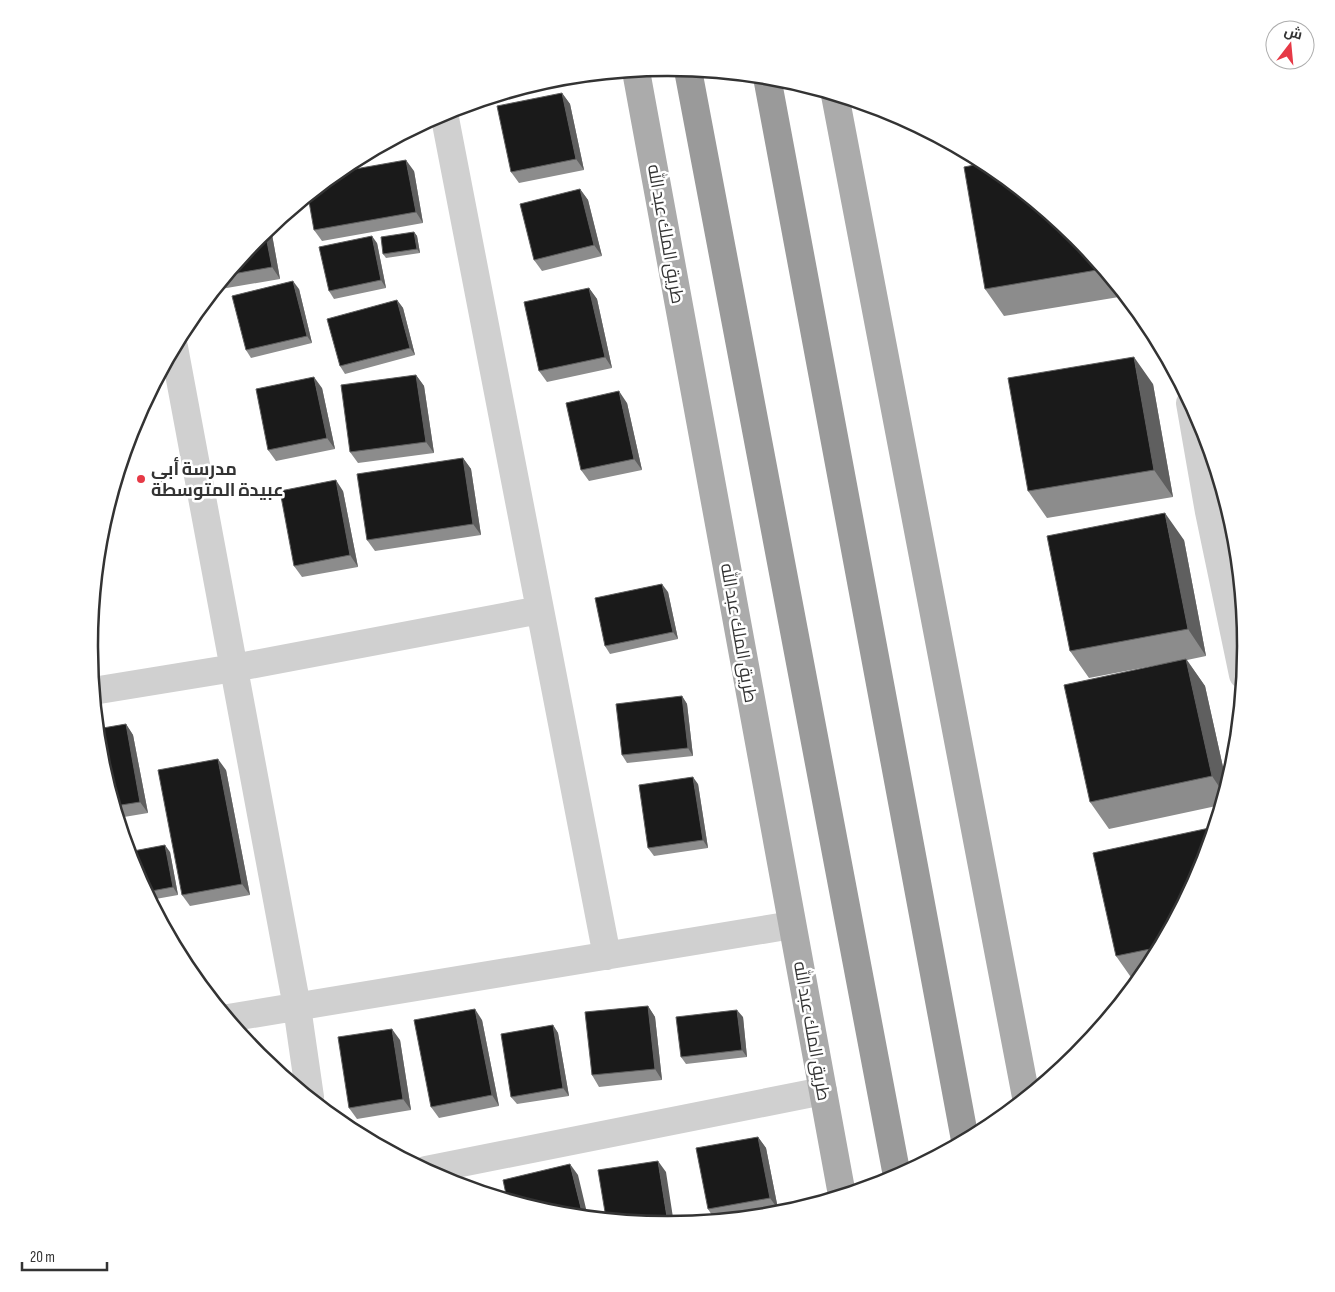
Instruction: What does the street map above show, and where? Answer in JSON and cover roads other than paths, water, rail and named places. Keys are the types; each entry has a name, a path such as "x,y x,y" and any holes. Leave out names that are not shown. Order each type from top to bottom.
{"highway":[{"path":"689,77 895,1168"},
{"path":"769,85 964,1132"},
{"path":"878,1079 886,1172"}],"main road":[{"name":"طريق الملك عبد الله","path":"637,77 841,1189"},
{"path":"836,102 1025,1089"},
{"path":"952,1068 970,1128"}],"street":[{"path":"446,122 607,956"},
{"path":"176,358 297,1007 309,1088"},
{"path":"1204,456 1215,495 1237,634"},
{"path":"100,690 234,668 540,610"},
{"path":"235,1017 792,925"},
{"path":"439,1167 823,1092"}],"place":[{"name":"مدرسة أبي عبيدة المتوسطة","path":"141,479"}]}
